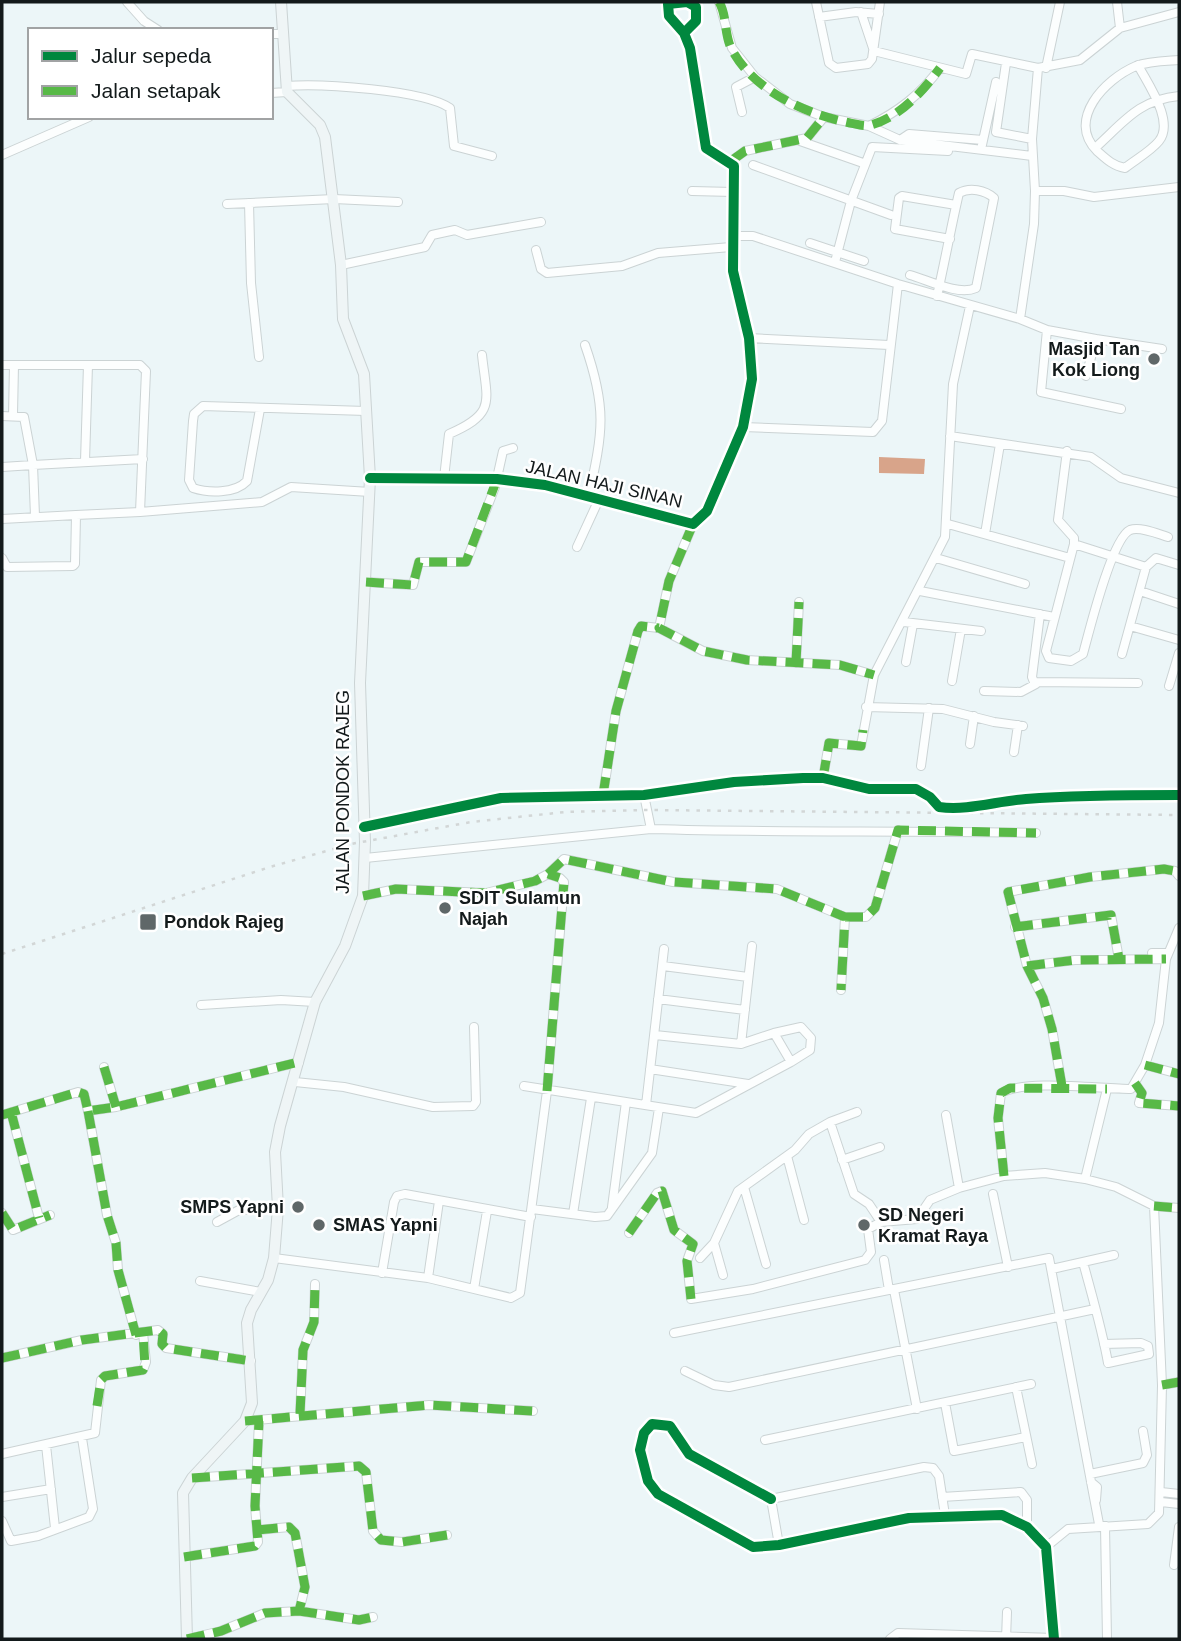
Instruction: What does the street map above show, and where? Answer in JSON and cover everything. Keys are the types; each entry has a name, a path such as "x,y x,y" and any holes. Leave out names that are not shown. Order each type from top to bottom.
{"main road":[{"path":"281,2 287,89"},
{"name":"JALAN PONDOK RAJEG","path":"245,1421 251,1403 247,1324 274,1258 278,1208 275,1152 315,1002 345,946 363,895 365,858 360,683 370,478 364,374 343,319 341,265 326,137 320,125 287,89"},
{"path":"187,1639 183,1493 192,1478 245,1421"}],"street":[{"path":"127,2 144,21 155,28"},
{"path":"719,2 732,48 755,78 790,104 824,117 869,126 900,140 983,144 1032,156"},
{"path":"816,2 829,63 836,68 867,64 874,51 880,2"},
{"path":"1020,319 1034,224 1032,139 1042,68 1060,2"},
{"path":"1117,2 1120,28"},
{"path":"819,17 861,12 879,14"},
{"path":"861,12 874,51"},
{"path":"874,51 966,74 972,54 1006,63 1042,68 1080,60 1120,28 1179,12"},
{"path":"684,33 690,48 706,148 731,161 745,151 807,138 824,117"},
{"path":"273,34 284,34"},
{"path":"1138,65 1155,99 1165,128 1160,140 1125,168 1115,167 1095,148 1086,130 1085,118 1090,104 1124,72 1138,65 1179,60"},
{"path":"1006,63 996,132 1032,139"},
{"path":"869,126 901,110 926,88 940,68"},
{"path":"742,112 736,87 755,78"},
{"path":"983,144 996,82"},
{"path":"273,92 287,89 408,94 439,100 450,108 454,146 492,156"},
{"path":"1095,148 1137,110 1155,99 1179,96"},
{"path":"2,155 84,119"},
{"path":"800,141 863,163"},
{"path":"836,257 851,201 869,150 876,145 948,151"},
{"name":"JALAN HAJI SINAN","path":"370,478 497,479 589,495 693,524 707,511 743,427 752,379 749,338 733,271 731,247 734,166 731,161"},
{"path":"753,165 891,215"},
{"path":"1035,191 1064,191 1094,197 1179,187"},
{"path":"910,275 940,284 970,290 976,288 995,198 988,192 965,189 959,193 950,239 940,284 937,296"},
{"path":"692,191 733,192"},
{"path":"950,239 895,229 899,198 902,196 956,205"},
{"path":"228,204 334,200 398,202"},
{"path":"249,203 251,283 259,357"},
{"path":"341,265 425,247 432,236 455,230 467,235 541,222"},
{"path":"732,236 753,236 863,261"},
{"path":"810,243 898,284 1020,319 1047,330 1162,349"},
{"path":"536,250 541,270 547,273 622,266 658,253 731,247"},
{"path":"743,427 873,432 882,421 898,284"},
{"path":"906,662 909,623 948,524 953,384 970,306"},
{"path":"1047,330 1041,392 1121,409"},
{"path":"749,338 889,345"},
{"path":"1086,376 1096,339"},
{"path":"585,345 599,385 603,412 601,438 589,495"},
{"path":"444,478 449,434 474,423 483,414 486,397 482,355"},
{"path":"2,365 140,365 146,371 141,512"},
{"path":"13,415 14,365"},
{"path":"85,461 88,365"},
{"path":"260,409 247,481 235,490 202,491 193,488 189,480 193,421 198,409 211,404 260,409 366,411"},
{"path":"2,416 24,416 28,423 35,516"},
{"path":"950,436 1067,451 1096,458 1121,478 1179,493"},
{"path":"985,534 1000,444"},
{"path":"366,582 413,585 419,562 466,562 497,479 503,451 513,449"},
{"path":"1067,451 1058,520 1074,538 1074,544 1054,617 1047,655 1071,661 1083,654 1112,555 1125,534 1133,529 1168,537"},
{"path":"2,467 143,458"},
{"path":"2,519 262,502 291,486 370,492"},
{"path":"577,547 600,498"},
{"path":"2,558 7,567 73,566 76,514"},
{"path":"659,628 669,581 693,524"},
{"path":"948,524 1070,558"},
{"path":"1074,544 1146,567"},
{"path":"936,558 1025,584"},
{"path":"1122,654 1146,567 1156,558 1179,565"},
{"path":"920,591 1054,617"},
{"path":"1140,591 1179,604"},
{"path":"796,663 799,602"},
{"path":"1036,684 1032,677 1040,614"},
{"path":"909,623 981,631"},
{"path":"823,778 829,743 861,746 866,707 874,675 909,623"},
{"path":"603,795 616,710 641,626 659,628 704,651 747,660 840,665 874,675"},
{"path":"1130,626 1179,640"},
{"path":"952,681 961,629"},
{"path":"1169,686 1179,653"},
{"path":"984,691 1021,692 1036,684 1138,683"},
{"path":"866,707 929,708 1020,725 1014,752"},
{"path":"920,766 929,708"},
{"path":"970,744 974,716"},
{"path":"364,827 501,798 644,795 734,782 823,778 869,789 916,789 930,797 939,807 960,810 992,802 1086,794 1179,795"},
{"path":"644,795 651,830"},
{"path":"365,858 651,830 750,834 898,830 1036,833"},
{"path":"363,895 396,889 486,893 548,874 564,859 673,882 777,889 845,917 859,918 871,914 898,830"},
{"path":"1062,1086 1043,998 1027,966 1015,927 1009,891 1080,878 1164,869 1174,871 1179,876"},
{"path":"274,1258 428,1278 511,1297 520,1293 548,1091 564,882 561,878 548,874"},
{"path":"1015,927 1111,915 1119,959"},
{"path":"841,990 845,917"},
{"path":"1004,1177 998,1118 1001,1093 1010,1088 1062,1086 1131,1089 1145,1065 1159,1023 1167,956 1179,928"},
{"path":"741,1044 752,946"},
{"path":"646,1105 664,949"},
{"path":"1152,953 1167,956"},
{"path":"1027,966 1167,956"},
{"path":"663,966 748,976"},
{"path":"658,999 745,1010"},
{"path":"201,1006 281,1000 315,1002"},
{"path":"295,1082 344,1087 433,1107 473,1106 476,1102 474,1027"},
{"path":"524,1086 699,1112 791,1062 810,1049 811,1038 800,1027 741,1044 654,1035"},
{"path":"774,1033 791,1062"},
{"path":"88,1111 116,1107 299,1062"},
{"path":"1145,1065 1179,1074"},
{"path":"104,1067 116,1107"},
{"path":"650,1069 748,1084"},
{"path":"1135,1083 1142,1093 1139,1103 1179,1106"},
{"path":"1085,1179 1107,1089"},
{"path":"2,1454 82,1438 97,1431 102,1378 143,1370 145,1366 139,1334 118,1270 117,1243 107,1215 84,1094 78,1092 6,1114 39,1218"},
{"path":"573,1214 592,1098"},
{"path":"612,1210 626,1102"},
{"path":"382,1273 397,1196 405,1194 487,1211 607,1216 652,1153 659,1108"},
{"path":"700,1258 714,1243 738,1191 787,1156 809,1134 830,1122 858,1112"},
{"path":"947,1115 959,1188"},
{"path":"830,1122 854,1194 869,1204 881,1222"},
{"path":"842,1160 880,1147"},
{"path":"787,1156 804,1220"},
{"path":"629,1233 657,1193 662,1191 674,1230 693,1244 687,1261 691,1299 753,1289 864,1260 871,1252 868,1228 881,1222 918,1219 930,1199 959,1188 1004,1177 1045,1174 1085,1179 1116,1187 1154,1206 1179,1208"},
{"path":"744,1186 766,1264"},
{"path":"993,1194 1008,1266"},
{"path":"428,1278 439,1201"},
{"path":"1046,1547 1069,1529 1148,1524 1159,1513 1162,1385 1154,1206"},
{"path":"217,1223 239,1210 278,1208"},
{"path":"474,1289 487,1211"},
{"path":"2,1213 13,1230 50,1215"},
{"path":"714,1243 723,1275"},
{"path":"1052,1269 1114,1255"},
{"path":"674,1334 1049,1258 1091,1495 1096,1500 1102,1525 1107,1639"},
{"path":"884,1261 917,1409"},
{"path":"1083,1262 1108,1363 1149,1354 1149,1346 1141,1343 1104,1344"},
{"path":"200,1281 261,1292"},
{"path":"300,1414 303,1350 314,1322 315,1284"},
{"path":"685,1371 714,1385 729,1387 1095,1309"},
{"path":"2,1358 82,1340 161,1332 162,1344 166,1348 251,1362"},
{"path":"1162,1385 1179,1382"},
{"path":"765,1440 1031,1384"},
{"path":"1016,1387 1032,1464"},
{"path":"945,1403 954,1451 1026,1437"},
{"path":"245,1421 300,1414 429,1405 533,1411"},
{"path":"184,1557 255,1546 258,1530 255,1506 258,1421"},
{"path":"890,1639 898,1633 1054,1639 1046,1547 1027,1527 1002,1515 945,1515 909,1518 753,1548 658,1494 642,1467 640,1450 644,1433 652,1424 670,1426 689,1454 771,1499 924,1467 933,1468 939,1476 945,1515"},
{"path":"1090,1478 1143,1463 1147,1455 1143,1431"},
{"path":"2,1544 38,1536 89,1517 93,1513 82,1438"},
{"path":"46,1445 55,1528"},
{"path":"192,1478 359,1466 366,1472 373,1531 381,1540 402,1542 447,1535"},
{"path":"2,1497 51,1489"},
{"path":"942,1497 1021,1492 1027,1500 1027,1527"},
{"path":"1161,1492 1179,1494"},
{"path":"771,1499 779,1545"},
{"path":"1161,1503 1179,1504"},
{"path":"2,1521 11,1541"},
{"path":"258,1530 289,1527 295,1533 305,1587 299,1611"},
{"path":"1174,1565 1179,1527"},
{"path":"187,1639 221,1631 265,1613 299,1611 359,1620 373,1617"},
{"path":"1006,1638 1007,1612"}],"shaded area":[{"path":"879,457 925,459 924,474 879,473"}],"railway":[{"path":"2,954 270,867 351,844 471,822 565,812 647,810 1179,815"}],"marked path":[{"path":"719,2 731,48 753,77 782,98 816,114 866,126 882,121 910,102 940,68"},
{"path":"731,161 745,151 807,138 824,117"},
{"path":"366,582 413,585 419,562 466,562 497,479"},
{"path":"693,524 669,581 659,628 703,651 747,660 840,665 874,675"},
{"path":"796,663 799,602"},
{"path":"603,795 616,711 638,631 641,626 659,628"},
{"path":"823,778 829,743 861,746 863,730"},
{"path":"845,917 866,917 875,908 898,830 1036,833"},
{"path":"363,896 396,889 486,893 535,881 548,874 564,859 673,882 777,889 845,917 841,990"},
{"path":"1062,1086 1052,1029 1043,998 1027,966 1008,892 1090,877 1164,869 1175,871 1179,876"},
{"path":"547,1091 564,882 548,874"},
{"path":"1015,927 1111,915 1119,959"},
{"path":"1027,966 1075,960 1166,959"},
{"path":"2,1115 78,1092 84,1094 88,1111 116,1107 299,1062"},
{"path":"1145,1065 1179,1074"},
{"path":"104,1067 116,1107"},
{"path":"1135,1083 1142,1093 1139,1103 1179,1106"},
{"path":"1004,1176 998,1118 1001,1093 1010,1088 1107,1089"},
{"path":"88,1111 107,1215 116,1243 118,1270 136,1335"},
{"path":"11,1112 39,1218"},
{"path":"629,1233 657,1193 662,1191 674,1230 693,1244 687,1261 691,1299"},
{"path":"1154,1206 1179,1208"},
{"path":"2,1213 13,1230 50,1215"},
{"path":"300,1414 303,1350 314,1322 315,1284"},
{"path":"2,1358 82,1340 158,1330 163,1334 162,1344 166,1348 251,1361"},
{"path":"97,1406 101,1380 105,1376 143,1370 143,1333"},
{"path":"1162,1385 1179,1382"},
{"path":"245,1421 429,1405 533,1411"},
{"path":"184,1557 255,1546 258,1542 255,1506 259,1421"},
{"path":"192,1478 359,1466 366,1472 373,1531 381,1540 402,1542 447,1535"},
{"path":"187,1639 221,1631 265,1613 299,1611 305,1587 295,1533 289,1527 258,1530"},
{"path":"299,1611 359,1620 373,1617"}],"cycle path":[{"path":"370,478 497,479 545,485 693,524 707,511 743,427 752,379 749,338 733,271 734,166 706,148 690,48 684,33 669,16 668,4 687,2 696,7 696,21 684,33"},
{"path":"364,827 501,798 644,795 734,782 803,778 823,778 869,789 916,789 930,797 939,807 950,808 1045,798 1179,795"},
{"path":"771,1499 689,1454 670,1426 652,1424 644,1433 640,1450 648,1481 658,1494 753,1547 779,1545 909,1518 1002,1515 1027,1527 1046,1547 1054,1639"}],"place":[{"name":"Masjid Tan Kok Liong","path":"1154,359"},
{"name":"SDIT Sulamun Najah","path":"445,908"},
{"name":"Pondok Rajeg","path":"148,922"},
{"name":"SMPS Yapni","path":"298,1207"},
{"name":"SMAS Yapni","path":"319,1225"},
{"name":"SD Negeri Kramat Raya","path":"864,1225"}]}
